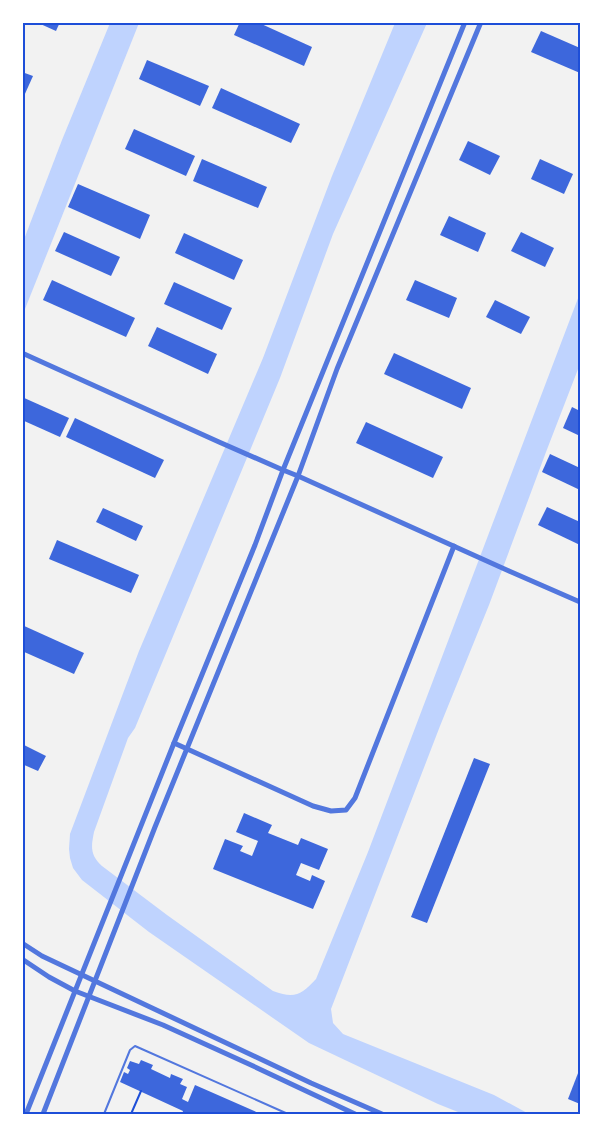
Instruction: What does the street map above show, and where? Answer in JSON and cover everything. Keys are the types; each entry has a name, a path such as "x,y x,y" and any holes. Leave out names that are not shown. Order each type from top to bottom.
{"street":[{"path":"26,1114 255,545 283,470 465,22"},
{"path":"43,1114 121,914 298,476 337,369 481,22"},
{"path":"22,354 580,602"},
{"path":"174,743 312,806 331,811 346,810 355,798 454,546"},
{"path":"22,943 42,956 311,1083 382,1114"},
{"path":"22,959 75,991 163,1025 355,1114"}],"lane":[{"path":"104,1114 130,1050 135,1046 288,1114"}],"path":[{"path":"131,1114 141,1092"}],"water":[{"path":"110,23 139,23 23,314 23,242"},
{"path":"395,23 427,23 333,234 280,378 135,728 128,738 94,832 92,850 95,858 102,866 273,991 287,995 297,994 306,989 316,979 368,852 580,293 580,364 489,605 440,726 331,1009 333,1023 343,1034 494,1095 529,1114 463,1114 309,1043 149,932 82,880 73,868 70,858 70,834 139,651 263,358 332,176"}],"building":[{"path":"36,22 60,22 56,31"},
{"path":"240,22 257,22 312,47 304,66 234,35"},
{"path":"541,31 580,48 580,73 531,52"},
{"path":"147,60 209,86 200,106 139,79"},
{"path":"22,72 33,76 24,96 22,95"},
{"path":"221,88 300,124 291,143 212,108"},
{"path":"134,129 195,156 186,176 125,149"},
{"path":"468,141 500,156 490,175 459,160"},
{"path":"202,159 267,187 258,208 193,181"},
{"path":"540,159 573,174 564,194 531,179"},
{"path":"78,184 150,215 140,239 68,207"},
{"path":"449,216 486,233 478,252 440,235"},
{"path":"64,232 120,257 111,276 55,251"},
{"path":"521,232 554,248 545,267 511,251"},
{"path":"184,233 243,260 234,280 175,253"},
{"path":"52,280 135,318 126,337 43,300"},
{"path":"415,280 457,298 449,318 406,300"},
{"path":"174,282 232,308 222,330 164,304"},
{"path":"495,300 530,317 521,334 486,317"},
{"path":"157,327 217,354 208,374 148,346"},
{"path":"394,353 471,388 462,409 384,374"},
{"path":"22,397 69,418 60,437 22,420"},
{"path":"572,407 580,411 580,436 563,428"},
{"path":"75,418 164,460 155,478 66,437"},
{"path":"366,422 443,457 433,478 356,443"},
{"path":"550,454 580,468 580,490 542,472"},
{"path":"547,507 580,522 580,545 538,525"},
{"path":"103,508 143,526 136,541 96,522"},
{"path":"57,540 139,575 131,593 49,559"},
{"path":"22,625 84,653 74,674 22,651"},
{"path":"22,744 46,756 38,771 22,764"},
{"path":"474,758 490,764 427,923 411,917"},
{"path":"244,813 272,825 268,833 298,845 301,838 328,849 319,870 301,863 296,875 310,881 312,875 325,881 313,909 213,869 225,839 243,846 240,851 252,856 258,841 236,832"},
{"path":"141,1060 153,1065 151,1069 170,1078 171,1074 183,1079 180,1084 187,1087 182,1099 188,1102 195,1085 261,1114 182,1114 183,1111 120,1082 124,1072 128,1074 130,1070 127,1068 130,1061 139,1064"},
{"path":"580,1068 580,1104 568,1099"}]}
